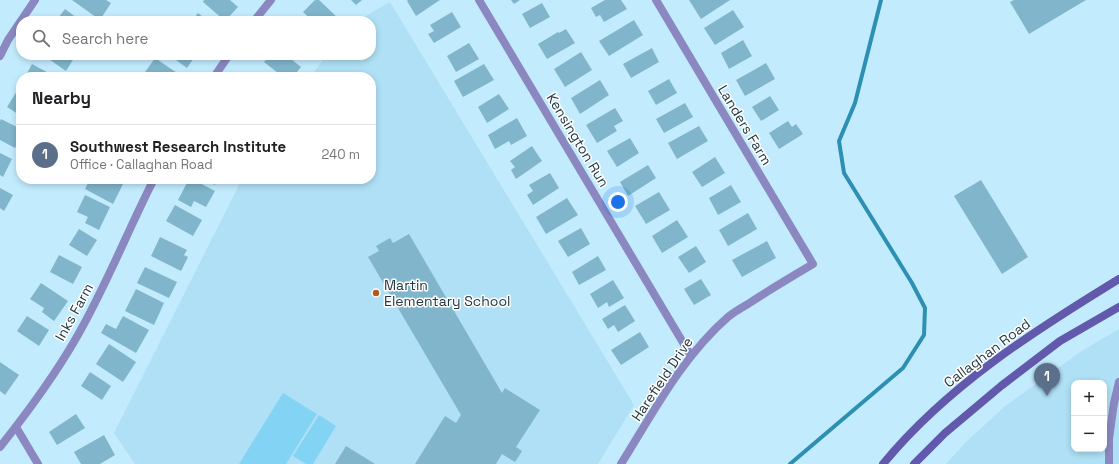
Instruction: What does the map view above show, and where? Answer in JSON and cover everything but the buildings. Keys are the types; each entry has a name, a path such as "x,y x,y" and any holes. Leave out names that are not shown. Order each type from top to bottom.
{"main road":[{"name":"Callaghan Road","path":"883,464 917,427 973,376 1050,322 1119,279"},
{"path":"914,464 946,433 1001,386 1060,341 1119,307"}],"street":[{"path":"24,16 35,0"},
{"path":"258,16 271,0"},
{"name":"Kensington Run","path":"480,0 691,356"},
{"name":"Landers Farm","path":"656,0 813,264"},
{"path":"0,56 16,28"},
{"path":"217,72 226,60"},
{"name":"Inks Farm","path":"0,447 50,380 75,340 102,289 152,184"},
{"name":"Harefield Drive","path":"621,464 673,381 708,336 729,316 813,264"},
{"path":"1109,464 1109,439 1114,403 1119,382"},
{"path":"16,427 38,464"}],"shaded area":[{"name":"Martin Elementary School","path":"390,2 634,405 598,464 135,464 114,433 239,184 376,184 376,72 314,72 323,60 376,60 376,16 366,16"},
{"path":"1119,329 1119,464 946,464 965,443 1004,407 1080,352"},
{"path":"283,393 317,414 286,464 239,464"},
{"path":"319,415 336,426 313,464 306,464 293,456"}],"waterway":[{"path":"790,464 903,368 924,335 925,308 912,283 844,173 839,141 855,103 881,0"}],"place":[{"name":"Martin Elementary School","path":"376,293"},
{"name":"Southwest Research Institute","path":"1047,396"}]}
